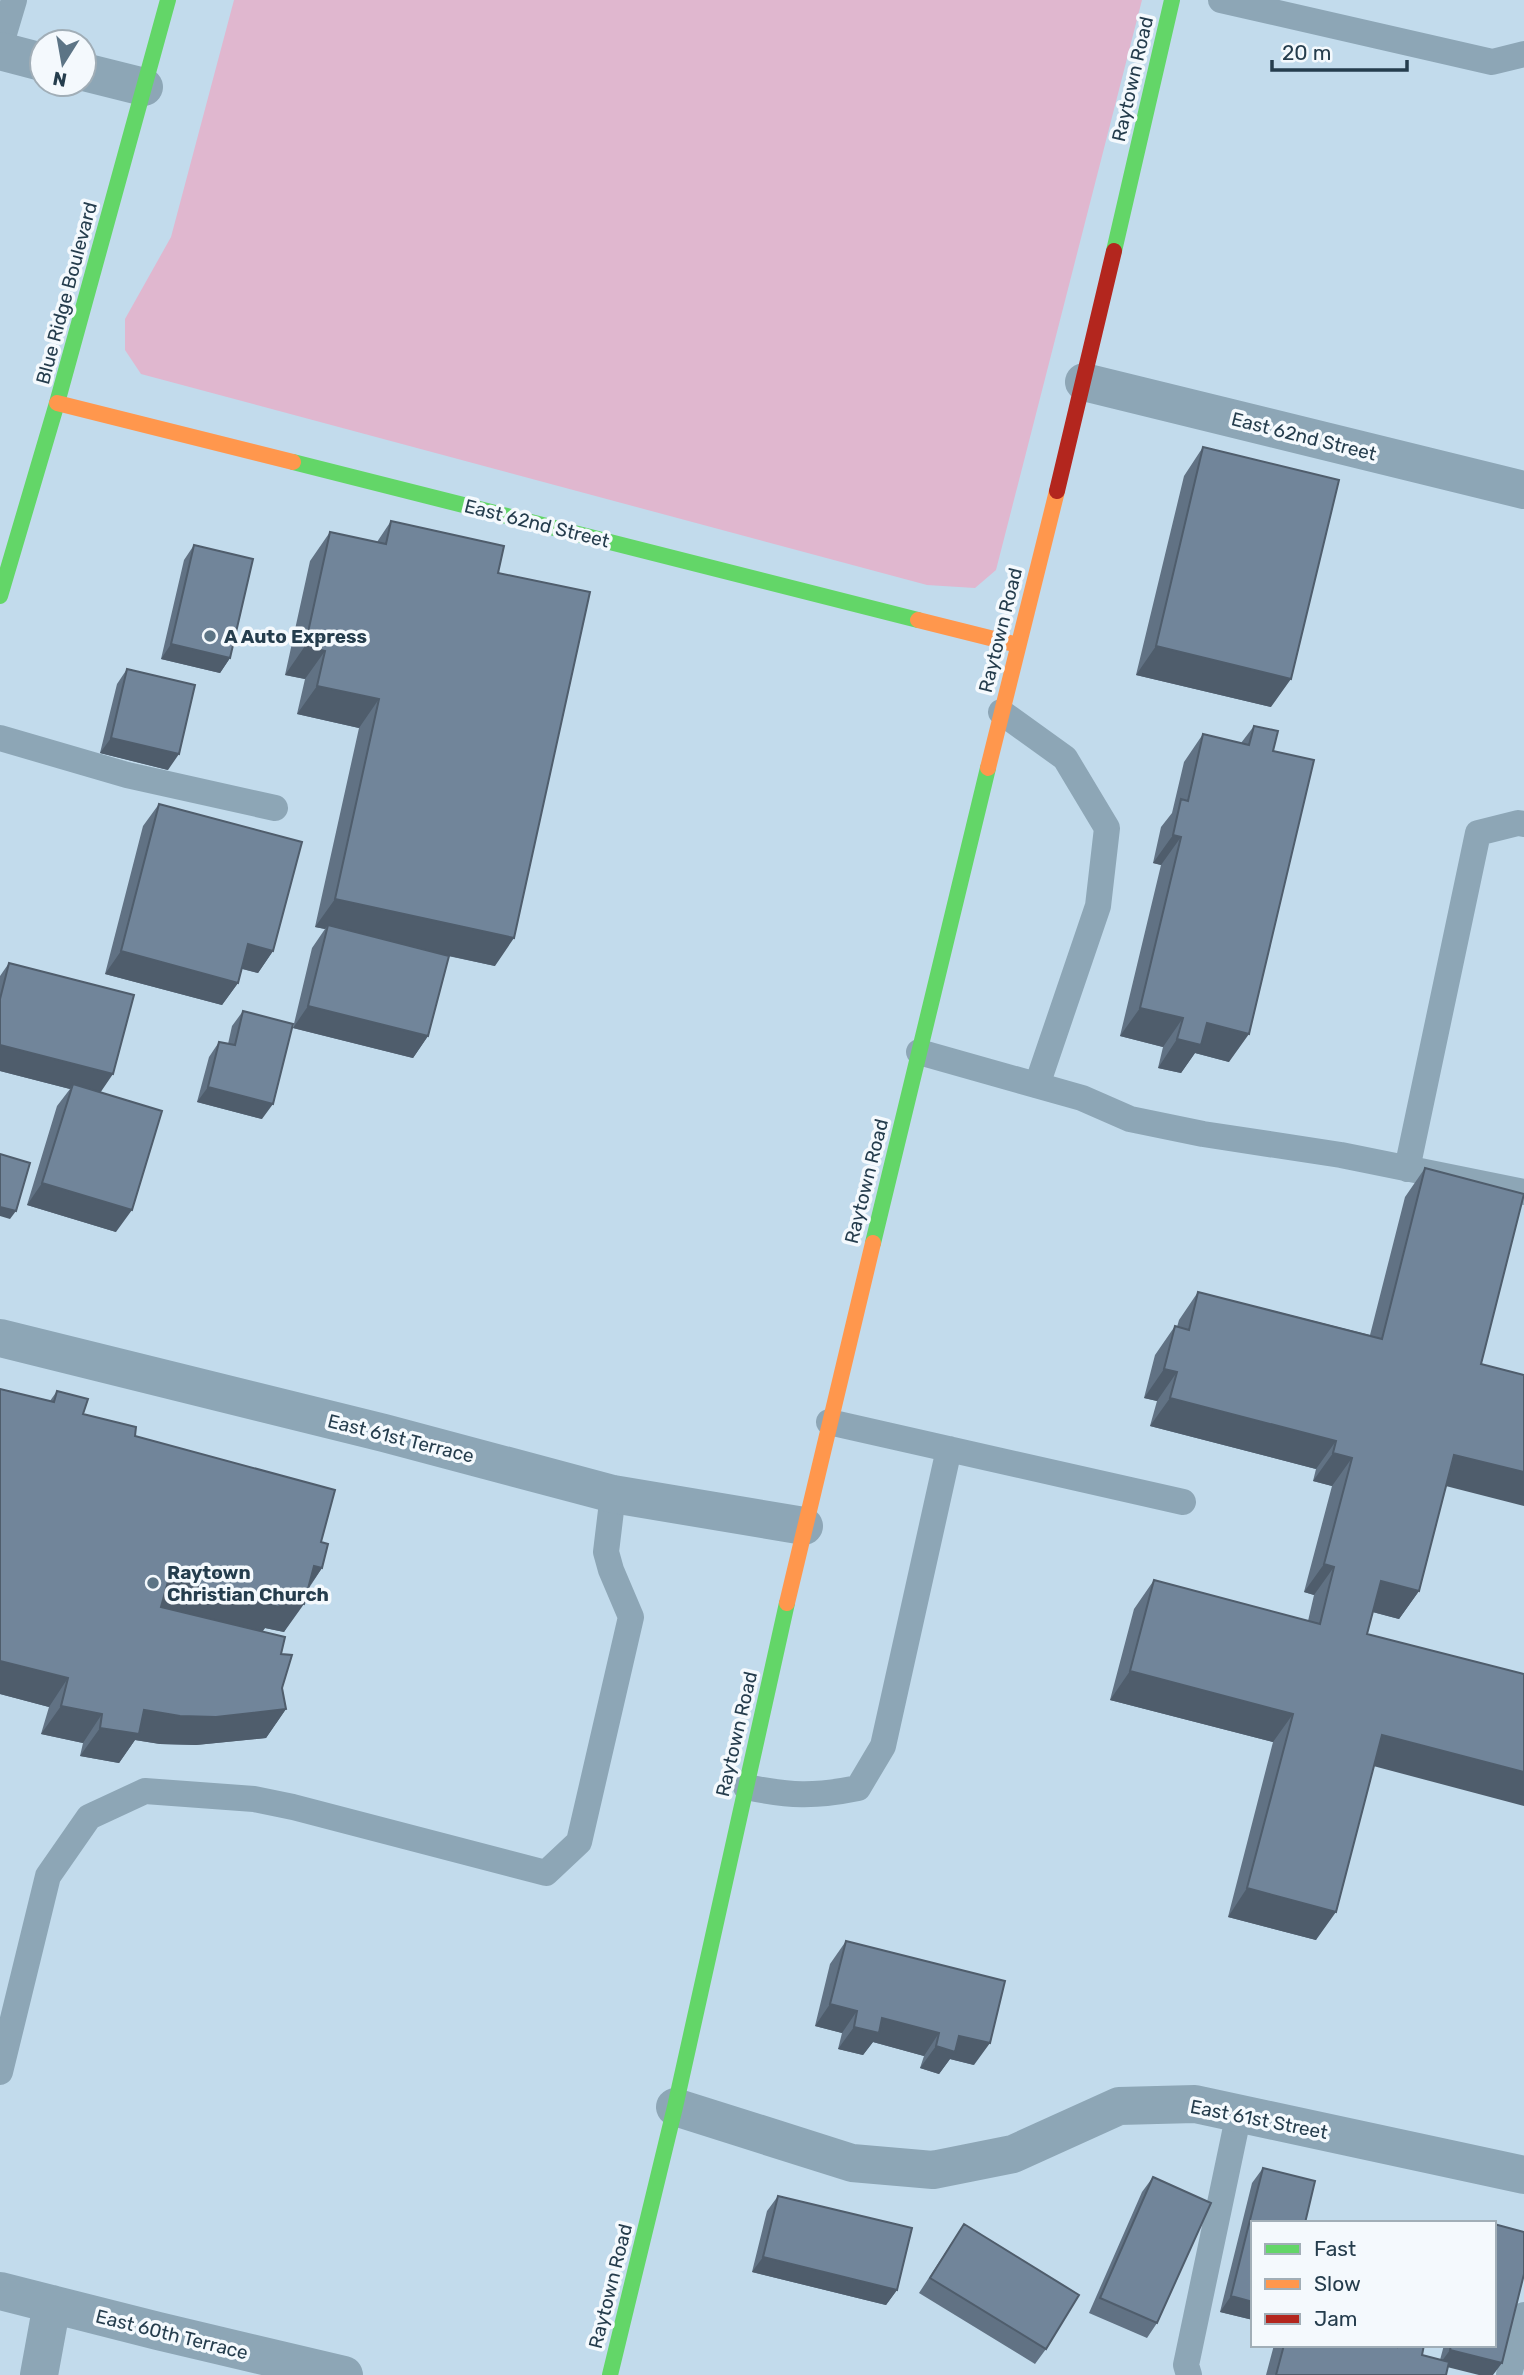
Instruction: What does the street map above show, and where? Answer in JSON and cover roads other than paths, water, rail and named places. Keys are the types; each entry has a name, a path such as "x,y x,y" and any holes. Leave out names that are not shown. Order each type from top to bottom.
{"street":[{"name":"Blue Ridge Boulevard","path":"0,596 57,403 169,0"},
{"name":"Raytown Road","path":"610,2375 675,2107 804,1526 1001,712 1084,383 1172,0"},
{"path":"0,49 28,58"},
{"path":"98,76 144,87"},
{"name":"East 62nd Street","path":"1084,383 1524,491"},
{"name":"East 62nd Street","path":"57,403 1018,645"},
{"name":"East 61st Terrace","path":"0,1338 384,1433 614,1494 804,1526"},
{"name":"East 61st Street","path":"675,2107 852,2162 933,2170 1013,2154 1119,2106 1195,2104 1524,2175"},
{"name":"East 60th Terrace","path":"0,2291 344,2375"},
{"path":"39,2375 52,2304"}],"lane":[{"path":"0,49 14,0"},
{"path":"1221,0 1492,62 1524,54"},
{"path":"1001,712 1065,758 1107,828 1098,906 1037,1085"},
{"path":"0,738 127,775 275,808"},
{"path":"1407,1169 1478,834 1518,823 1524,824"},
{"path":"919,1052 1082,1098 1130,1119 1203,1134 1341,1155 1524,1192"},
{"path":"829,1422 1183,1502"},
{"path":"746,1787 786,1795 828,1794 858,1788 871,1767 883,1746 949,1449"},
{"path":"0,2072 48,1876 89,1817 145,1791 254,1799 546,1873 579,1842 631,1617 606,1552 614,1494"},
{"path":"1189,2375 1186,2365 1239,2113"},
{"path":"1509,2375 1524,2315"}],"place":[{"name":"A Auto Express","path":"210,636"},
{"name":"Raytown Christian Church","path":"153,1583"}]}
